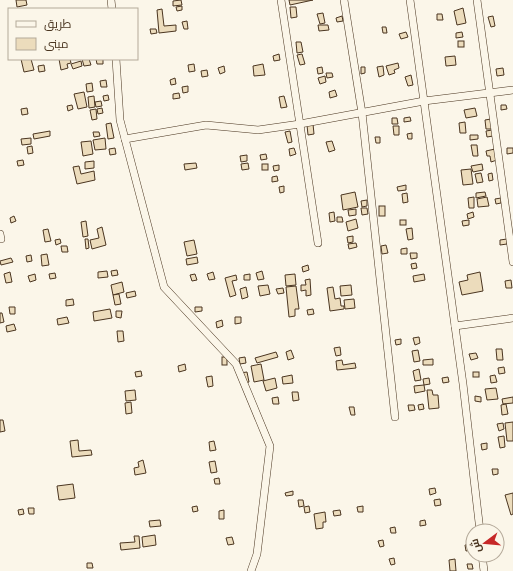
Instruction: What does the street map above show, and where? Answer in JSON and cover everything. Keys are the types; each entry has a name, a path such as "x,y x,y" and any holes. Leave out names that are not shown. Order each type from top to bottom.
{"street":[{"path":"281,0 318,243"},
{"path":"344,0 362,113 395,417"},
{"path":"410,0 463,384 479,523"},
{"path":"477,0 513,262"},
{"path":"116,60 120,120 164,287 236,364 270,446 257,554 250,571"},
{"path":"125,139 206,125 258,130 300,124 424,101 513,90"},
{"path":"455,326 513,318"}],"building":[{"path":"16,0 26,0 27,5 17,7"},
{"path":"181,0 182,5 173,6 173,1"},
{"path":"289,0 313,0 290,5"},
{"path":"182,6 182,10 177,11 176,7"},
{"path":"290,7 296,7 297,17 291,18"},
{"path":"463,8 466,23 457,25 454,11"},
{"path":"162,9 164,26 176,25 176,31 159,33 157,10"},
{"path":"323,13 325,23 320,24 317,14"},
{"path":"437,14 442,14 443,20 437,20"},
{"path":"342,16 343,21 337,22 336,18"},
{"path":"493,16 495,26 491,27 488,17"},
{"path":"187,21 188,29 184,29 182,22"},
{"path":"318,25 328,25 329,30 319,31"},
{"path":"382,27 386,27 387,33 383,33"},
{"path":"150,29 156,29 157,33 151,34"},
{"path":"406,32 408,37 401,39 399,34"},
{"path":"462,32 463,37 456,38 456,33"},
{"path":"458,41 464,41 464,47 458,47"},
{"path":"296,42 301,42 303,52 297,53"},
{"path":"279,54 280,60 274,61 273,56"},
{"path":"302,54 305,64 300,65 297,55"},
{"path":"455,56 456,65 446,66 445,57"},
{"path":"21,60 31,60 34,70 24,72"},
{"path":"59,60 70,60 71,63 67,64 68,68 61,70"},
{"path":"82,60 89,60 91,65 84,66"},
{"path":"96,60 103,60 103,64 97,64"},
{"path":"81,61 82,66 73,69 71,64"},
{"path":"398,63 399,68 394,70 395,73 389,75 386,66"},
{"path":"194,64 195,71 189,72 188,65"},
{"path":"263,64 265,75 254,76 253,66"},
{"path":"44,65 45,71 39,72 38,66"},
{"path":"224,66 225,72 220,74 218,68"},
{"path":"383,66 384,75 379,77 377,67"},
{"path":"322,67 323,73 318,74 317,68"},
{"path":"361,67 365,67 365,73 361,74"},
{"path":"503,68 504,75 497,76 496,69"},
{"path":"207,70 208,76 202,77 201,71"},
{"path":"326,73 332,73 333,77 327,78"},
{"path":"411,75 413,85 408,86 405,77"},
{"path":"325,76 326,82 320,84 318,78"},
{"path":"175,78 176,84 171,85 170,80"},
{"path":"106,80 107,87 101,87 100,81"},
{"path":"92,83 93,91 87,92 86,84"},
{"path":"188,86 188,92 183,93 182,87"},
{"path":"335,90 337,96 330,98 329,92"},
{"path":"84,92 87,107 78,109 74,94"},
{"path":"179,93 180,98 173,99 173,94"},
{"path":"108,95 109,100 104,101 103,96"},
{"path":"94,96 95,107 89,108 88,97"},
{"path":"284,96 287,107 281,108 279,97"},
{"path":"101,101 102,106 96,107 95,102"},
{"path":"72,105 73,109 68,111 67,106"},
{"path":"501,105 506,105 507,109 501,110"},
{"path":"27,108 28,114 22,115 21,109"},
{"path":"102,108 103,113 98,114 97,109"},
{"path":"475,108 477,116 466,118 464,110"},
{"path":"96,109 97,119 92,120 90,110"},
{"path":"410,117 411,121 404,122 404,118"},
{"path":"392,118 397,118 398,124 392,124"},
{"path":"491,119 492,129 486,129 485,120"},
{"path":"465,122 466,133 460,133 459,123"},
{"path":"111,123 114,138 108,139 106,124"},
{"path":"313,124 314,134 308,135 307,125"},
{"path":"393,126 399,126 399,135 394,135"},
{"path":"492,130 493,136 487,137 486,131"},
{"path":"50,131 50,136 34,139 33,134"},
{"path":"290,131 292,142 288,143 285,132"},
{"path":"93,132 99,132 100,136 94,137"},
{"path":"412,133 412,139 408,139 407,134"},
{"path":"470,135 478,135 478,139 470,140"},
{"path":"375,137 380,137 380,143 376,143"},
{"path":"31,138 31,144 22,145 21,139"},
{"path":"105,138 106,149 95,150 93,140"},
{"path":"91,141 93,154 83,156 81,142"},
{"path":"332,141 335,150 329,152 326,142"},
{"path":"471,145 477,145 478,156 473,156"},
{"path":"32,146 33,153 28,154 27,147"},
{"path":"115,148 116,154 110,155 109,149"},
{"path":"294,148 296,154 290,156 289,149"},
{"path":"507,148 513,148 513,153 507,154"},
{"path":"495,149 497,160 491,162 490,156 487,156 486,151"},
{"path":"266,154 267,159 261,160 260,155"},
{"path":"247,155 247,161 241,162 240,156"},
{"path":"23,160 24,165 18,166 17,161"},
{"path":"94,161 94,168 85,169 85,162"},
{"path":"196,163 197,168 185,170 184,164"},
{"path":"248,163 249,169 242,170 241,164"},
{"path":"262,164 268,164 268,170 262,170"},
{"path":"482,164 483,170 473,172 471,166"},
{"path":"279,165 279,170 274,171 273,166"},
{"path":"79,166 81,174 94,171 95,180 77,184 73,167"},
{"path":"471,169 473,184 463,185 461,170"},
{"path":"481,173 483,182 477,183 475,174"},
{"path":"492,173 493,180 489,181 488,174"},
{"path":"277,176 278,181 272,182 272,177"},
{"path":"406,185 406,190 398,191 397,187"},
{"path":"284,186 284,192 280,193 279,187"},
{"path":"355,192 358,207 343,210 341,195"},
{"path":"485,192 486,196 476,198 476,193"},
{"path":"407,193 408,202 403,203 402,194"},
{"path":"474,197 474,208 469,208 468,198"},
{"path":"487,197 489,206 478,207 477,199"},
{"path":"501,198 501,203 496,204 495,199"},
{"path":"367,200 367,206 362,207 361,201"},
{"path":"379,206 385,206 385,216 379,216"},
{"path":"361,208 367,208 368,214 362,215"},
{"path":"356,209 356,215 349,216 348,210"},
{"path":"334,212 335,221 330,222 329,213"},
{"path":"473,212 474,217 468,219 467,214"},
{"path":"14,216 16,221 11,223 10,218"},
{"path":"337,217 342,217 343,222 337,222"},
{"path":"356,219 358,228 348,231 346,222"},
{"path":"400,220 406,220 406,225 400,225"},
{"path":"469,220 469,225 463,226 462,221"},
{"path":"86,221 88,236 83,237 81,222"},
{"path":"102,227 106,245 92,249 90,240 99,238 97,229"},
{"path":"412,228 413,239 408,240 406,229"},
{"path":"48,229 51,241 45,242 43,230"},
{"path":"353,236 353,242 348,243 347,237"},
{"path":"60,239 61,243 56,245 55,240"},
{"path":"85,239 88,239 89,248 86,249"},
{"path":"507,239 507,244 500,245 500,240"},
{"path":"194,240 197,254 187,256 184,242"},
{"path":"356,243 357,247 349,249 348,244"},
{"path":"386,245 388,253 382,254 381,246"},
{"path":"61,246 67,246 68,252 62,252"},
{"path":"407,248 407,254 401,254 401,249"},
{"path":"410,253 417,253 417,258 411,259"},
{"path":"47,254 49,265 42,266 41,255"},
{"path":"31,255 32,261 27,262 26,256"},
{"path":"197,257 198,263 187,265 186,259"},
{"path":"11,258 13,262 1,265 0,261"},
{"path":"416,263 417,268 412,269 411,264"},
{"path":"308,265 309,270 303,272 302,267"},
{"path":"117,270 118,275 112,276 111,271"},
{"path":"107,271 108,277 98,278 98,272"},
{"path":"262,271 264,279 258,280 256,273"},
{"path":"10,272 12,282 6,283 4,274"},
{"path":"213,272 215,279 209,280 207,274"},
{"path":"480,272 483,291 462,295 459,282 468,280 467,275"},
{"path":"55,273 56,278 50,279 49,274"},
{"path":"35,274 36,280 30,282 28,276"},
{"path":"195,274 197,280 192,281 190,275"},
{"path":"250,274 250,280 244,280 244,275"},
{"path":"295,274 296,285 286,286 285,275"},
{"path":"424,274 425,280 414,282 413,276"},
{"path":"236,275 237,280 232,281 236,295 230,297 225,278"},
{"path":"310,279 311,295 306,296 306,290 301,291 301,285 306,285 305,280"},
{"path":"511,280 512,288 506,288 505,281"},
{"path":"122,282 124,292 113,295 111,285"},
{"path":"268,285 270,294 260,296 258,286"},
{"path":"351,285 352,295 341,296 340,286"},
{"path":"296,286 299,309 295,309 295,316 289,317 286,287"},
{"path":"246,287 248,297 242,299 240,289"},
{"path":"333,287 335,299 340,298 341,306 344,306 344,309 330,311 327,288"},
{"path":"283,288 284,293 278,294 276,289"},
{"path":"135,291 136,296 127,298 126,293"},
{"path":"119,294 121,304 115,305 113,295"},
{"path":"73,299 74,305 66,306 66,300"},
{"path":"354,299 355,308 345,309 344,300"},
{"path":"9,307 15,307 15,314 10,314"},
{"path":"195,307 202,307 202,311 195,312"},
{"path":"110,309 112,318 94,321 93,312"},
{"path":"313,309 314,314 308,315 307,310"},
{"path":"116,311 122,311 121,318 116,317"},
{"path":"0,313 2,313 4,322 0,323"},
{"path":"67,317 69,323 58,325 57,319"},
{"path":"235,317 241,317 241,323 235,324"},
{"path":"222,320 223,326 217,328 216,322"},
{"path":"14,324 16,330 7,332 6,326"},
{"path":"117,331 123,331 124,341 118,342"},
{"path":"419,337 420,343 415,345 413,338"},
{"path":"401,339 401,344 396,345 395,340"},
{"path":"340,347 341,355 336,356 334,348"},
{"path":"496,349 502,349 503,360 497,360"},
{"path":"291,350 294,358 288,360 286,352"},
{"path":"418,350 420,361 414,362 412,351"},
{"path":"276,352 278,357 257,363 255,358"},
{"path":"476,353 478,358 471,360 469,354"},
{"path":"222,357 227,357 227,365 222,365"},
{"path":"245,357 246,363 240,364 239,358"},
{"path":"433,359 433,365 423,365 423,360"},
{"path":"342,360 343,365 355,363 356,368 337,370 336,361"},
{"path":"185,364 186,370 179,372 178,366"},
{"path":"261,364 264,380 254,382 251,366"},
{"path":"504,367 505,373 499,374 498,368"},
{"path":"419,369 421,380 415,381 413,371"},
{"path":"141,371 142,376 136,377 135,372"},
{"path":"247,372 249,382 243,384 240,373"},
{"path":"473,372 479,372 479,377 473,377"},
{"path":"292,375 293,383 283,384 282,377"},
{"path":"495,375 497,382 491,383 490,376"},
{"path":"212,376 213,386 208,387 206,377"},
{"path":"448,377 449,382 443,383 442,378"},
{"path":"275,378 277,388 266,391 263,381"},
{"path":"429,378 430,384 424,385 423,379"},
{"path":"424,385 425,391 415,393 414,386"},
{"path":"496,388 498,399 487,400 485,389"},
{"path":"135,390 136,400 126,401 125,391"},
{"path":"427,390 432,390 433,395 438,395 439,408 429,409"},
{"path":"292,392 298,392 299,400 293,401"},
{"path":"475,396 481,397 481,402 475,401"},
{"path":"278,397 279,404 273,404 272,398"},
{"path":"513,397 513,403 503,404 502,399"},
{"path":"131,402 132,413 126,414 125,403"},
{"path":"423,404 424,409 419,410 418,405"},
{"path":"506,404 508,414 502,415 501,405"},
{"path":"408,405 414,405 415,410 409,411"},
{"path":"349,407 354,407 355,415 351,415"},
{"path":"0,420 3,420 5,431 0,432"},
{"path":"513,422 513,441 507,441 505,423"},
{"path":"503,423 504,429 499,431 497,424"},
{"path":"504,436 505,447 500,448 498,437"},
{"path":"78,440 79,451 91,450 92,455 72,457 70,441"},
{"path":"214,441 216,450 210,451 209,442"},
{"path":"487,443 487,449 482,450 481,444"},
{"path":"143,460 146,473 135,475 134,468 139,467 138,462"},
{"path":"215,461 217,472 211,473 209,462"},
{"path":"492,469 498,469 498,474 493,475"},
{"path":"219,478 220,484 215,484 214,479"},
{"path":"73,484 75,498 59,500 57,486"},
{"path":"435,488 436,493 430,495 429,489"},
{"path":"293,491 293,495 286,496 285,493"},
{"path":"513,493 513,514 511,515 505,495"},
{"path":"440,499 441,505 435,506 434,500"},
{"path":"298,500 303,500 304,506 299,507"},
{"path":"197,506 198,511 193,512 192,507"},
{"path":"309,506 310,512 305,513 304,507"},
{"path":"363,506 363,512 358,512 357,507"},
{"path":"28,508 34,508 34,514 29,514"},
{"path":"23,509 24,514 19,515 18,510"},
{"path":"224,510 224,519 219,519 219,511"},
{"path":"340,510 341,515 334,516 333,511"},
{"path":"325,512 326,522 323,522 323,528 316,529 314,514"},
{"path":"160,520 161,526 150,527 149,521"},
{"path":"425,520 426,525 420,526 420,521"},
{"path":"395,527 396,533 391,533 390,528"},
{"path":"155,535 156,545 143,547 142,537"},
{"path":"134,536 139,536 140,548 121,550 120,543 135,542"},
{"path":"232,537 234,544 228,545 226,538"},
{"path":"383,540 384,546 380,547 378,541"},
{"path":"394,558 395,564 391,565 389,559"},
{"path":"455,559 456,571 450,571 449,560"},
{"path":"87,563 92,563 93,568 87,568"},
{"path":"467,564 472,564 473,569 468,569"}]}
